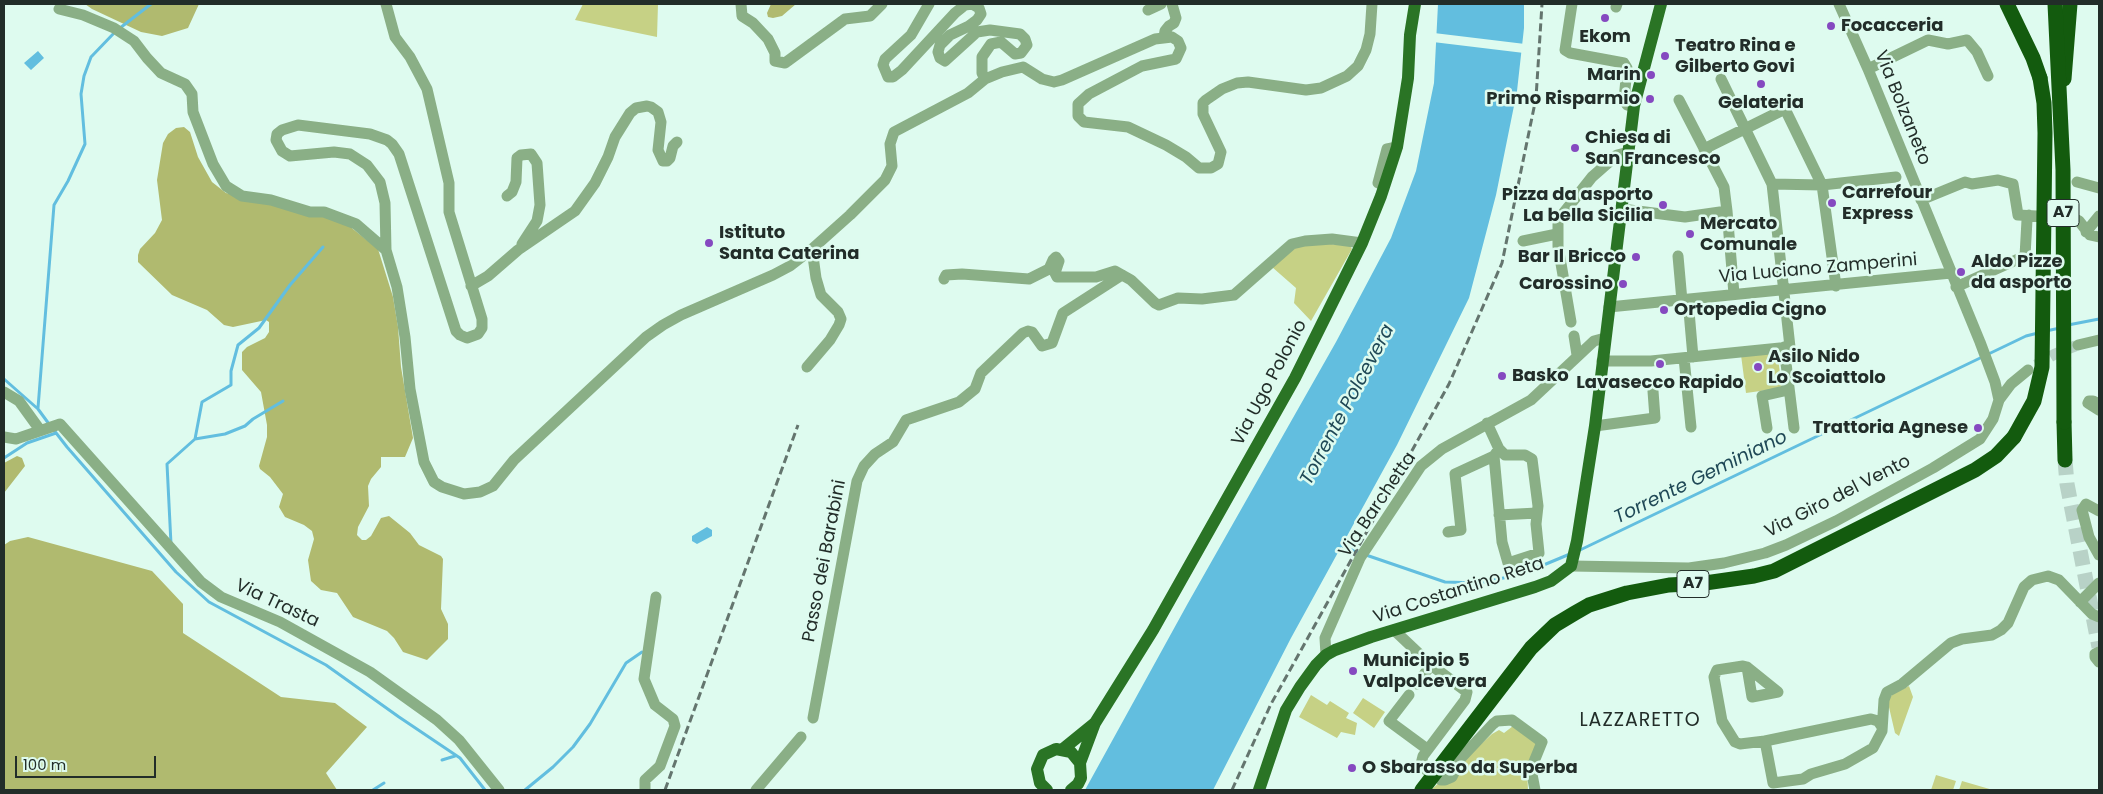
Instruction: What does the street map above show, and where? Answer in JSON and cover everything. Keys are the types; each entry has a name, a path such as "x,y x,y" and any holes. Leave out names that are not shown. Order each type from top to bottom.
{"highway":[{"name":"A7","path":"1422,790 1531,648 1555,625 1575,612 1627,593 1669,585 1705,583 1754,576 1774,571 1975,470 1996,456 2014,437 2034,401 2042,367 2045,133 2044,103 2040,78 2033,58 2007,4"},
{"name":"A7","path":"2055,4 2062,131 2065,460"},
{"path":"2062,131 2070,4"}],"main road":[{"name":"Via Ugo Polonio","path":"1071,790 1078,784 1081,778 1080,763 1095,723 1153,630 1295,378 1362,243 1382,196 1397,147 1408,78 1410,35 1415,4"},
{"path":"1572,564 1595,426 1634,106 1661,4"},
{"name":"Via Costantino Reta","path":"1259,790 1286,710 1316,665 1326,655 1353,643 1543,584 1561,575 1572,564"},
{"name":"Via Ugo Polonio","path":"1045,790 1037,776 1039,762 1049,751 1063,749 1095,723"},
{"path":"1063,749 1071,752 1080,763"}],"street":[{"path":"386,4 395,37 410,56 427,89 449,183 449,212 482,325 481,331 477,336 467,338 460,335 456,330 399,154 388,140 362,132 303,126 293,126 282,130 276,137 282,151 290,156 344,152 356,157 374,172 380,182 385,204 386,250 397,287 405,337 410,390 426,469 434,482 442,488 464,494 472,494 493,486 514,460 646,337 663,325 681,315 773,275 790,266 812,249 885,180 892,166 890,144 894,132 968,93 985,79 1002,72 1023,68 1042,79 1054,82 1155,39 1164,37 1175,38 1180,44 1180,51 1176,60 1142,66 1089,94 1078,104 1078,116 1084,122 1128,127 1166,145 1186,157 1199,168 1207,169 1218,164 1221,157 1219,146 1204,114 1204,103 1209,96 1238,83 1248,82 1306,90 1321,88 1347,76 1358,66 1366,50 1370,34 1372,4"},
{"path":"741,4 742,16 753,23 768,39 775,53 775,61 785,63 845,19 870,16 882,4"},
{"path":"929,4 911,35 884,59 883,65 888,77 902,70 955,13 965,6 972,4 979,8 981,14 977,20 950,35 940,45 938,52 940,58 944,61 951,58 964,42 978,32 990,30 1020,34 1027,46 1022,53 1015,54 1001,42 991,44 982,57 982,73 985,79"},
{"path":"1148,10 1161,4"},
{"path":"1164,37 1165,31 1174,23 1176,18 1172,4"},
{"path":"1572,4 1565,50 1570,53 1624,63 1627,68 1624,100 1627,105 1634,106"},
{"name":"Via Bolzaneto","path":"1839,4 1868,69 1980,342 1999,400"},
{"path":"59,9 83,15 114,28 134,41 162,73 186,84 192,94 193,112 213,164 226,186 242,196 271,200 310,212 324,212 356,224 386,250"},
{"path":"1868,69 1928,40 1948,44 1968,40 1977,52 1988,76"},
{"path":"1602,361 1651,362 1790,346 1772,184 1721,79"},
{"path":"1679,100 1724,187 1728,211 1734,294"},
{"path":"471,286 488,276 518,250 562,221 580,205 595,183 608,157 615,137 630,113 636,108 647,106 658,112 661,122 658,150 663,162 670,158 673,146 677,142"},
{"path":"1704,149 1785,109 1822,185 1836,286"},
{"path":"1378,183 1388,148 1397,147"},
{"path":"1571,322 1557,224 1560,216 1592,177 1617,155 1628,152"},
{"path":"507,196 512,192 516,182 517,158 521,155 531,154 536,158 537,163 539,216 518,250"},
{"path":"1772,184 1822,185 1896,177"},
{"path":"1921,200 1965,182 1972,184 1998,180 2013,184 2018,215 2073,218 2079,221 2086,232 2099,237"},
{"path":"2078,182 2099,188"},
{"path":"1622,209 1685,217 1728,211"},
{"path":"1956,287 2025,256 2027,220 2029,215"},
{"path":"2086,232 2099,216"},
{"path":"1523,241 1557,234"},
{"path":"944,280 946,276 962,274 1029,279 1049,269 1056,257 1059,261 1055,274 1059,277 1096,277 1115,271 1131,280 1159,305 1178,298 1202,300 1234,294 1292,244 1332,239 1362,243"},
{"path":"807,367 830,340 841,319 838,312 821,295 816,278 812,249"},
{"path":"1678,256 1685,301 1691,427"},
{"name":"Via Luciano Zamperini","path":"1609,307 1951,274"},
{"name":"Passo dei Barabini","path":"813,718 857,481 864,466 876,454 893,442 906,420 959,402 975,389 981,373 1023,332 1032,332 1042,346 1052,343 1063,313 1122,275"},
{"path":"1574,336 1577,356"},
{"name":"Via Barchetta","path":"1326,655 1325,638 1360,558 1421,466 1442,449 1531,400 1594,341 1605,338"},
{"path":"2078,345 2099,340"},
{"path":"1784,347 1794,428"},
{"name":"Via Giro del Vento","path":"1572,564 1689,568 1724,563 1779,548 1836,521 1933,468 1980,439 1993,419 1999,400 2011,384 2028,370"},
{"path":"1767,428 1762,396 1784,391 1788,387"},
{"path":"1595,426 1655,418 1653,391"},
{"path":"4,392 19,401 40,430 16,439 4,437"},
{"path":"2099,404 2093,401 2088,403 2099,410"},
{"name":"Via Trasta","path":"40,430 60,424 200,582 221,597 280,622 370,672 436,720 459,740 499,790"},
{"path":"1448,532 1461,530 1455,474 1496,453 1525,455 1532,459 1538,506 1536,524 1539,553 1508,563 1502,542 1499,515 1496,453 1487,424"},
{"path":"2099,511 2089,505 2083,506 2088,532 2099,555"},
{"path":"1499,515 1537,513"},
{"path":"1765,741 1775,784 1803,779 1811,774 1855,759 1874,746 1881,734 1885,695 1889,689 1902,684 1951,643 1992,634 2001,630 2008,623 2021,592 2029,581 2040,577 2056,578 2092,614 2099,618"},
{"path":"2080,602 2099,583"},
{"path":"645,790 645,780 662,762 675,723 673,719 655,705 644,679 653,607 656,597"},
{"path":"1394,630 1431,665 1467,692 1465,700 1427,749 1421,764 1426,770"},
{"path":"2099,652 2095,654 2099,662"},
{"path":"1416,684 1431,665"},
{"path":"1747,667 1741,665 1720,669 1714,674 1722,721 1728,734 1735,742 1740,744 1765,741 1871,719 1878,721 1882,727"},
{"path":"1408,695 1389,721 1427,749"},
{"path":"1440,780 1445,780 1452,776 1461,758 1497,721 1512,720 1542,742 1531,769 1535,790"},
{"path":"756,790 801,737"}],"green space":[{"path":"85,4 199,4 188,28 162,36 141,32"},
{"path":"583,4 658,4 657,37 575,20"},
{"path":"771,4 796,4 782,16 773,18 768,17 767,13"},
{"path":"184,127 190,132 198,157 212,182 226,193 327,216 348,225 378,249 393,297 398,327 401,367 413,438 405,457 381,457 381,467 368,486 369,506 358,527 357,535 362,540 366,540 371,536 381,518 389,516 410,533 419,545 441,556 443,559 441,609 448,624 448,639 427,660 403,652 387,631 353,617 337,593 321,590 311,581 308,560 314,539 312,531 304,525 285,517 279,507 283,494 270,477 260,469 259,466 267,437 267,425 261,392 242,370 242,352 247,347 265,338 269,332 269,322 266,320 233,327 224,325 207,310 172,295 138,262 140,249 155,233 162,220 157,180 163,143 168,134 176,128"},
{"path":"1312,242 1350,246 1352,249 1311,321 1294,303 1296,288 1272,267 1284,252"},
{"path":"1777,351 1782,388 1746,393 1741,355"},
{"path":"17,456 22,458 25,466 4,493 4,463"},
{"path":"28,537 152,571 183,604 183,633 281,697 335,703 367,727 326,773 337,790 4,790 4,545 10,541"},
{"path":"1909,686 1913,697 1899,736 1895,733 1888,703 1893,694"},
{"path":"1311,695 1327,705 1330,701 1349,713 1346,718 1357,723 1355,735 1341,732 1337,738 1299,717"},
{"path":"1363,698 1385,712 1374,728 1353,713"},
{"path":"1513,726 1540,742 1527,771 1528,790 1431,790 1492,734 1499,730 1504,733"},
{"path":"1936,775 1956,781 1953,790 1931,790"},
{"path":"1962,781 1993,790 1959,790"}],"water":[{"name":"Torrente Polcevera","path":"1438,4 1524,4 1524,28 1517,91 1496,195 1469,298 1397,445 1291,638 1213,790 1085,790 1188,603 1336,342 1391,238 1416,171 1434,83"},
{"path":"38,51 44,58 31,70 24,63"},
{"path":"707,527 712,530 712,536 697,544 692,541 692,536"}],"pier":[{"path":"1434,33 1525,44 1524,53 1433,42"}],"waterway":[{"path":"120,28 151,4"},
{"path":"38,408 54,205 68,181 85,144 81,94 84,76 91,57 115,32"},
{"path":"171,544 167,464 195,439 202,402 231,385 231,371 238,345 259,328 290,285 323,247"},
{"name":"Torrente Geminiano","path":"2068,325 2099,319"},
{"name":"Torrente Geminiano","path":"2046,331 2060,328"},
{"name":"Torrente Geminiano","path":"1578,551 2026,336 2038,333"},
{"path":"4,379 38,409 49,424"},
{"path":"195,439 225,434 245,426 283,401"},
{"path":"53,429 176,572 209,602 326,665 460,758 485,790"},
{"path":"4,458 27,443 56,433"},
{"name":"Torrente Geminiano","path":"1338,544 1360,553"},
{"name":"Torrente Geminiano","path":"1366,555 1445,582 1480,583 1522,574 1570,554"},
{"path":"525,790 553,767 573,747 590,724 626,663 642,652"},
{"path":"442,760 455,756"},
{"path":"373,790 384,783"}],"tunnel":[{"path":"2036,365 2055,354 2078,345"},
{"path":"2065,460 2067,484 2099,647"}],"railway":[{"path":"1232,790 1271,704 1449,384 1502,263 1536,98 1542,4"},
{"path":"665,790 798,425"}],"place":[{"name":"Ekom","path":"1605,18"},
{"name":"Focacceria","path":"1831,26"},
{"name":"Teatro Rina e Gilberto Govi","path":"1665,56"},
{"name":"Marin","path":"1651,75"},
{"name":"Gelateria","path":"1761,84"},
{"name":"Primo Risparmio","path":"1650,99"},
{"name":"Chiesa di San Francesco","path":"1575,148"},
{"name":"Carrefour Express","path":"1832,203"},
{"name":"Pizza da asporto La bella Sicilia","path":"1663,205"},
{"name":"Mercato Comunale","path":"1690,234"},
{"name":"Istituto Santa Caterina","path":"709,243"},
{"name":"Bar Il Bricco","path":"1636,257"},
{"name":"Aldo Pizze da asporto","path":"1961,272"},
{"name":"Carossino","path":"1623,284"},
{"name":"Ortopedia Cigno","path":"1664,310"},
{"name":"Lavasecco Rapido","path":"1660,364"},
{"name":"Asilo Nido Lo Scoiattolo","path":"1758,367"},
{"name":"Basko","path":"1502,376"},
{"name":"Trattoria Agnese","path":"1978,428"},
{"name":"Municipio 5 Valpolcevera","path":"1353,671"},
{"name":"O Sbarasso da Superba","path":"1352,768"}],"district":[{"name":"LAZZARETTO","path":"1640,721"}]}
